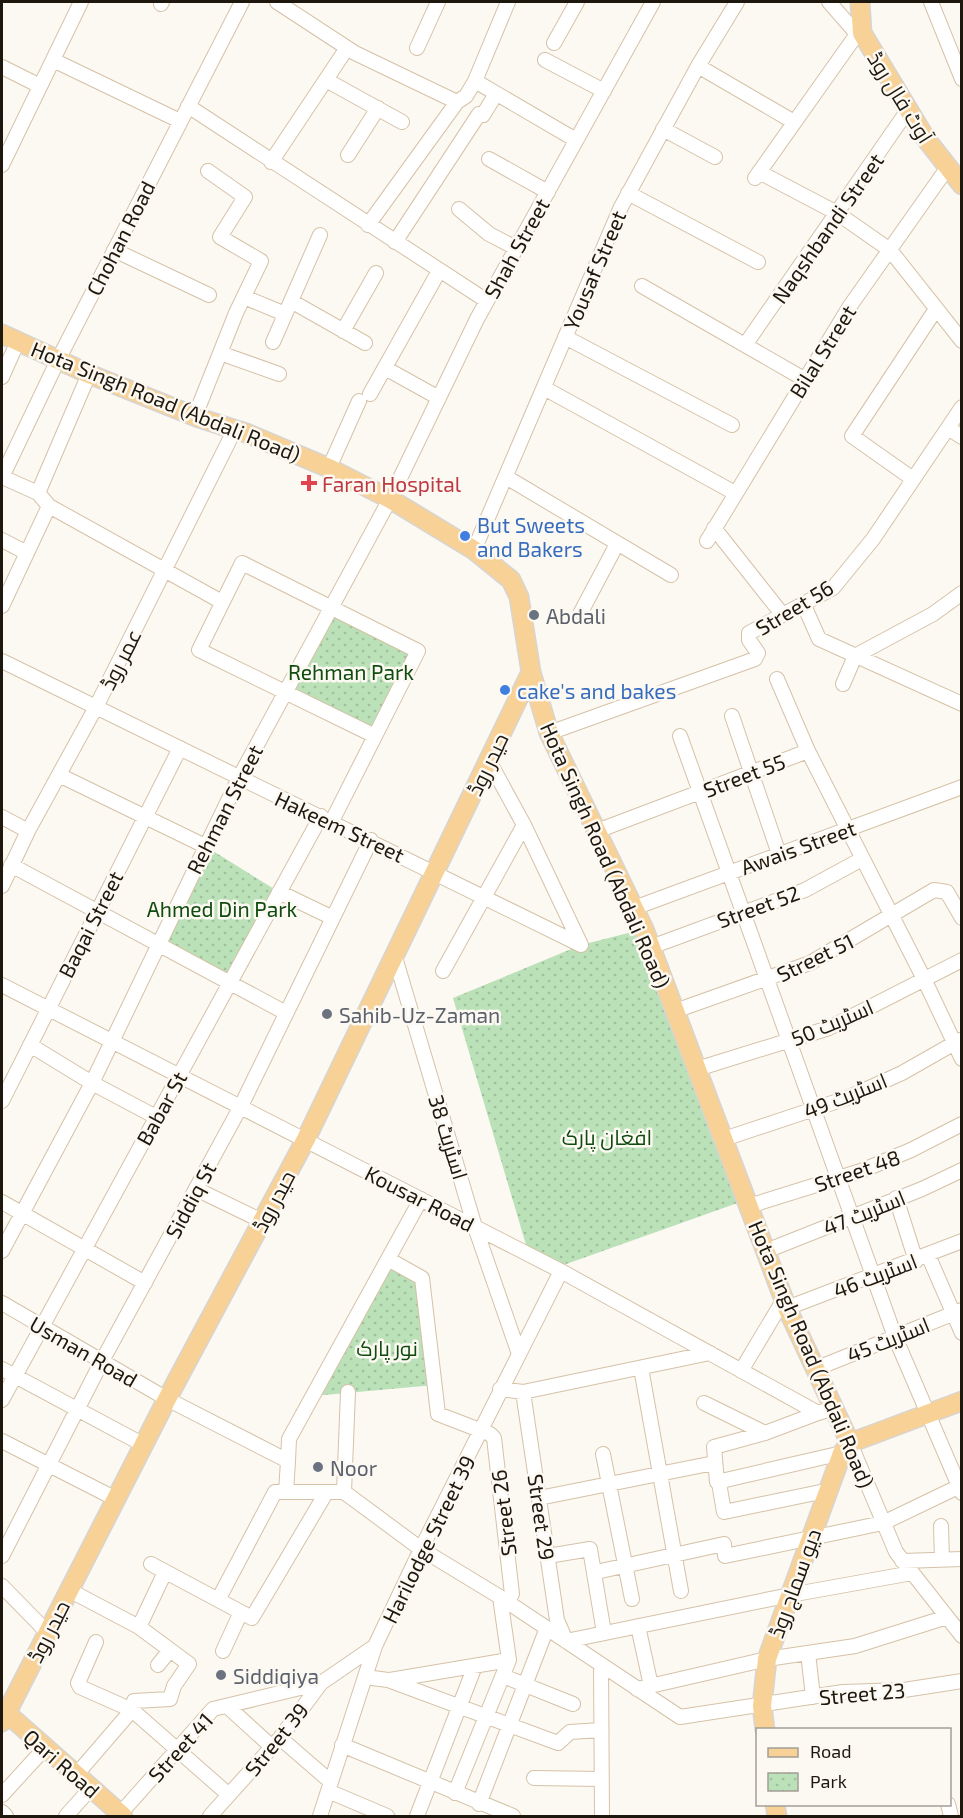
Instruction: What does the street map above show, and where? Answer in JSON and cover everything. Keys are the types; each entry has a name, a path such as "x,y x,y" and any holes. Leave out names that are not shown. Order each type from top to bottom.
{"main road":[{"name":"آوٹ فال روڈ","path":"860,2 860,33 926,139 956,175"},
{"name":"Hota Singh Road (Abdali Road)","path":"10,337 89,374 195,416 235,429 328,468 390,499 474,550 511,580 519,597 531,672 549,734 651,947 786,1304 815,1369 826,1411 846,1448"},
{"name":"حیدر روڈ","path":"3,1715 167,1399 306,1139 531,672"},
{"path":"846,1448 962,1401"},
{"name":"دیو سماج روڈ","path":"765,1728 762,1706 767,1659 809,1539 846,1448"},
{"name":"Qari Road","path":"3,1715 122,1815"}],"street":[{"path":"2,165 81,2"},
{"name":"Chohan Road","path":"2,477 58,360 242,2"},
{"path":"278,2 347,48 457,102"},
{"path":"417,48 438,2"},
{"path":"368,225 457,102 466,96 475,81 508,2"},
{"path":"554,43 577,2"},
{"name":"Shah Street","path":"390,499 487,301 653,2"},
{"name":"Yousaf Street","path":"474,550 628,193 736,2"},
{"path":"829,2 860,33 757,175 837,213 890,250 962,341"},
{"path":"931,2 962,79"},
{"path":"271,162 347,48"},
{"path":"53,60 180,121"},
{"path":"545,60 604,91"},
{"path":"698,66 794,122"},
{"path":"2,67 40,86"},
{"path":"326,80 402,122"},
{"path":"475,81 576,140"},
{"path":"395,242 479,114 483,115 496,94"},
{"path":"188,106 487,301"},
{"path":"348,155 378,108"},
{"name":"Naqshbandi Street","path":"745,345 908,110"},
{"path":"663,129 715,157"},
{"path":"489,159 548,192"},
{"path":"195,416 243,297 261,261 220,237 245,197 208,171"},
{"name":"Bilal Street","path":"707,541 804,379 890,250 956,175"},
{"path":"628,193 758,262"},
{"path":"459,209 489,234 516,248"},
{"path":"273,342 320,235"},
{"path":"114,250 209,295"},
{"path":"328,468 365,397 385,368 439,271"},
{"path":"343,331 376,273"},
{"path":"642,286 804,379"},
{"path":"243,297 285,314"},
{"path":"291,301 365,343"},
{"path":"913,479 852,436 936,309"},
{"path":"2,377 10,337"},
{"path":"565,337 732,425"},
{"path":"220,353 279,374"},
{"path":"385,368 439,398"},
{"path":"38,493 89,374"},
{"path":"544,388 735,494"},
{"name":"Street 56","path":"549,734 755,659 758,653 749,640 749,633 833,588 873,539 962,407"},
{"path":"948,428 962,437"},
{"name":"عمر روڈ","path":"2,886 28,831 96,707 235,429"},
{"path":"2,477 38,493 49,506 222,602"},
{"path":"506,477 671,575"},
{"name":"Rehman Street","path":"2,1251 92,1083 157,943 238,778 390,499"},
{"path":"2,606 49,506"},
{"path":"714,528 782,614"},
{"path":"2,540 27,553"},
{"path":"581,612 617,544"},
{"path":"331,607 242,563 199,650 375,736"},
{"path":"843,684 855,656 933,614 962,593"},
{"path":"803,603 819,639 961,703"},
{"name":"Babar St","path":"2,1400 279,892 375,736 418,651 331,607"},
{"name":"Hakeem Street","path":"2,661 238,778 434,870 581,945 524,825"},
{"path":"777,679 807,751"},
{"path":"732,716 779,854"},
{"path":"596,1572 724,1544 725,1556 883,1523 960,1488 926,1414 895,1337 741,912 680,736"},
{"name":"Baqai Street","path":"2,1101 180,748"},
{"name":"Street 55","path":"597,831 807,751 891,917 958,1041 962,1059"},
{"path":"443,971 524,825 489,761"},
{"path":"59,775 205,846"},
{"name":"Awais Street","path":"634,908 962,787"},
{"path":"2,817 28,831"},
{"name":"Siddiq St","path":"2,1556 102,1361 241,1106 371,840"},
{"name":"Street 52","path":"651,947 805,890 862,859"},
{"path":"11,865 286,1013"},
{"name":"Street 51","path":"675,1011 810,963 934,890 947,892 962,918"},
{"path":"279,892 333,918"},
{"name":"اسٹریٹ 38","path":"394,954 476,1227 519,1354"},
{"name":"اسٹریٹ 50","path":"697,1069 829,1028 962,960"},
{"name":"Kousar Road","path":"2,985 112,1039 561,1271 741,1371 826,1411"},
{"name":"اسٹریٹ 49","path":"724,1140 856,1094 902,1073 958,1041"},
{"path":"30,1045 92,1083 156,1117"},
{"name":"Street 48","path":"749,1206 837,1178 911,1150 962,1124"},
{"name":"اسٹریٹ 47","path":"766,1251 962,1170"},
{"path":"195,1189 262,1221"},
{"path":"896,1198 922,1258 958,1312 962,1333"},
{"path":"286,1492 290,1439 421,1199"},
{"path":"2,1202 145,1283"},
{"name":"اسٹریٹ 46","path":"786,1304 873,1276 962,1241"},
{"path":"388,1259 423,1278 438,1413 481,1431"},
{"name":"Harilodge Street 39","path":"320,1816 375,1647 421,1549 561,1271"},
{"name":"Usman Road","path":"2,1303 167,1399 288,1461"},
{"path":"741,1371 786,1304"},
{"name":"اسٹریٹ 45","path":"815,1369 958,1312"},
{"path":"501,1389 524,1392 710,1353"},
{"path":"641,1368 681,1591"},
{"path":"2,1369 144,1445"},
{"path":"218,1600 275,1492 344,1492 348,1392"},
{"name":"Street 29","path":"524,1392 557,1620 566,1641"},
{"path":"704,1403 765,1433"},
{"path":"826,1411 765,1433 714,1447 714,1463 724,1512 830,1490"},
{"name":"Street 26","path":"481,1431 494,1438 512,1594 503,1600"},
{"path":"2,1441 116,1499"},
{"path":"719,1483 846,1448"},
{"name":"Hota Singh Road (Abdali Road)","path":"846,1448 902,1561 960,1633"},
{"path":"603,1454 632,1599"},
{"path":"539,1498 714,1463"},
{"name":"Street 23","path":"344,1492 421,1549 547,1628 601,1665 644,1687 680,1717 813,1697 904,1690 962,1681"},
{"path":"151,1564 252,1618 326,1493"},
{"path":"941,1526 942,1560"},
{"path":"548,1556 590,1549 596,1572 604,1633"},
{"path":"902,1561 962,1559"},
{"path":"139,1627 165,1572"},
{"path":"566,1641 790,1595 912,1574"},
{"path":"2,1586 47,1632"},
{"path":"69,1590 139,1627 189,1664 174,1686 170,1699 134,1701 132,1710 76,1775"},
{"path":"454,1793 509,1660 503,1600"},
{"path":"222,1651 241,1612"},
{"path":"638,1626 644,1687 767,1659 855,1646 947,1617"},
{"path":"479,1804 547,1628"},
{"path":"96,1642 78,1685 132,1710 229,1795"},
{"name":"Street 39","path":"210,1816 276,1742 321,1683 375,1647"},
{"path":"158,1665 170,1650"},
{"path":"808,1653 813,1697"},
{"path":"388,1680 509,1660"},
{"path":"601,1665 602,1816"},
{"path":"417,1816 475,1666"},
{"path":"503,1676 573,1704"},
{"path":"365,1677 388,1680 558,1743 570,1732 601,1730"},
{"name":"Street 41","path":"122,1815 213,1709 321,1683"},
{"path":"227,1706 276,1742 329,1787 387,1816"},
{"path":"342,1745 479,1804 513,1816"},
{"path":"2,1795 45,1748"},
{"path":"534,1778 602,1779"},
{"path":"66,1816 91,1788"},
{"path":"2,1812 6,1816"}],"green space":[{"name":"Rehman Park","path":"331,607 418,651 375,736 284,693"},
{"name":"Ahmed Din Park","path":"205,846 279,892 231,982 157,943"},
{"name":"افغان پارک","path":"644,929 746,1200 555,1268 529,1255 453,998 581,945"},
{"name":"نور پارک","path":"388,1259 422,1278 435,1385 313,1396"}],"place":[{"name":"Faran Hospital","path":"309,483"},
{"name":"But Sweets and Bakers","path":"465,536"},
{"name":"Abdali","path":"534,615"},
{"name":"cake's and bakes","path":"505,690"},
{"name":"Sahib-Uz-Zaman","path":"327,1014"},
{"name":"Noor","path":"318,1467"},
{"name":"Siddiqiya","path":"221,1675"}]}
